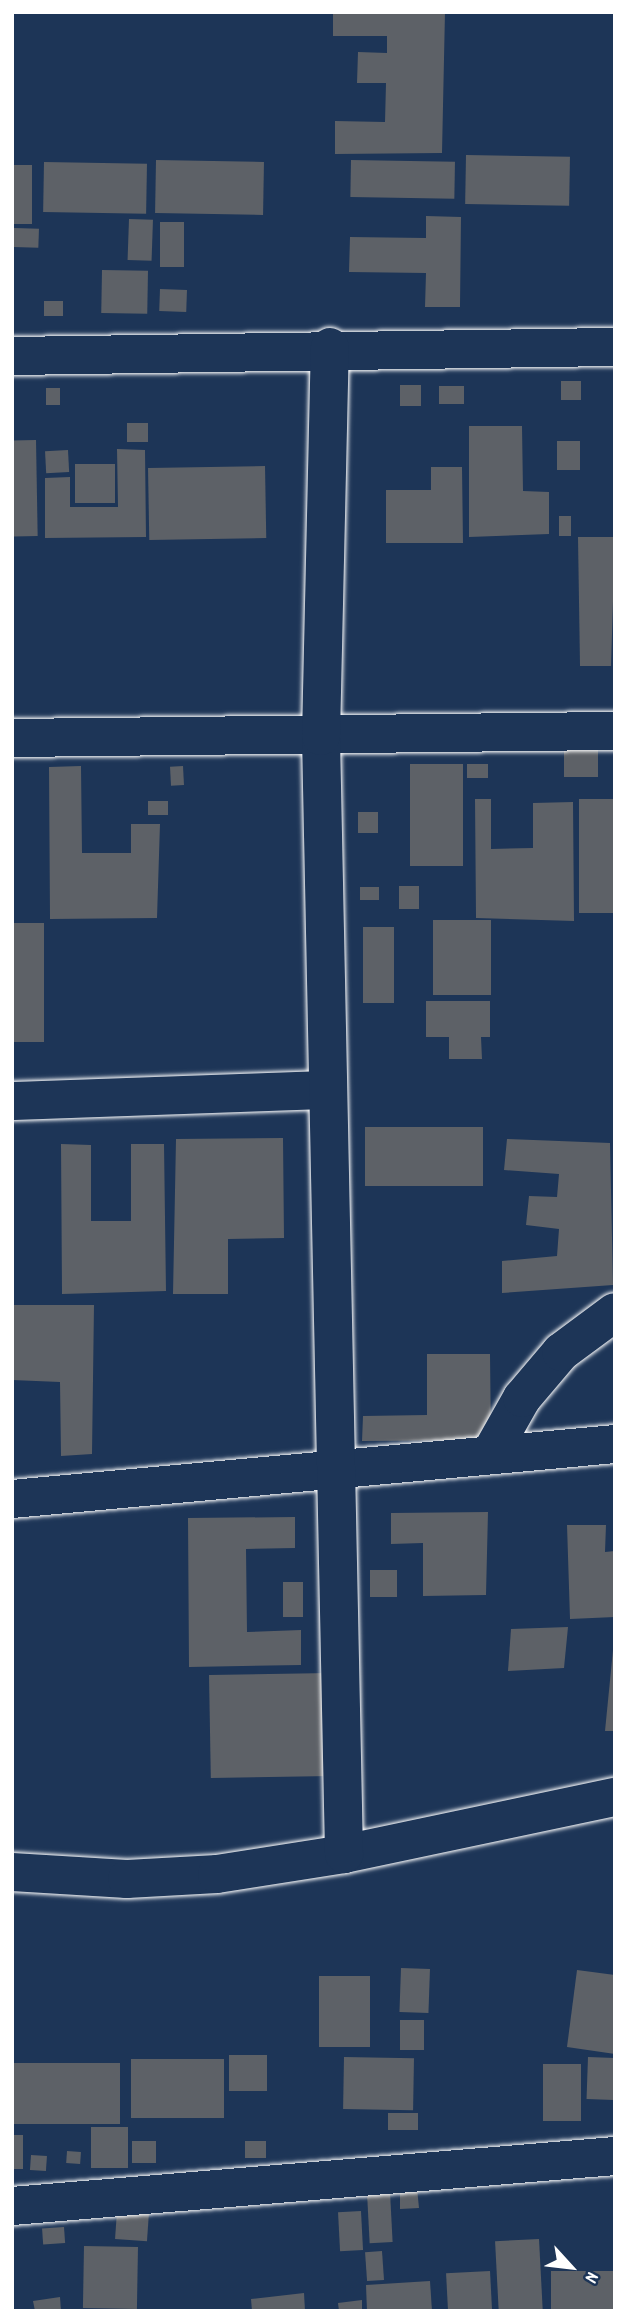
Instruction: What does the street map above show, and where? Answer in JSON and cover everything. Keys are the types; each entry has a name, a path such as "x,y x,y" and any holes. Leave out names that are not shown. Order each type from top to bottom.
{"street":[{"path":"12,356 330,347 615,346"},
{"path":"330,347 321,736 344,1854"},
{"path":"12,738 615,731"},
{"path":"12,1101 327,1090"},
{"path":"492,1451 522,1398 561,1352 615,1312"},
{"path":"12,1499 492,1451 615,1444"},
{"path":"12,1872 153,1878 344,1854 615,1797"},
{"path":"12,2206 615,2156"}],"building":[{"path":"333,12 445,12 442,153 335,154 335,121 385,122 386,83 357,83 358,52 387,53 387,36 333,36"},
{"path":"466,155 570,157 569,206 465,204"},
{"path":"156,160 264,162 263,215 155,213"},
{"path":"351,160 455,162 454,199 350,197"},
{"path":"44,162 147,164 146,214 43,212"},
{"path":"12,165 32,165 32,224 12,224"},
{"path":"426,216 461,217 460,307 425,307 426,273 349,272 350,237 426,238"},
{"path":"129,219 153,220 152,261 128,260"},
{"path":"160,222 184,222 184,267 160,267"},
{"path":"14,228 39,229 38,248 13,247"},
{"path":"102,270 148,271 147,314 101,313"},
{"path":"160,289 187,290 186,312 159,311"},
{"path":"44,301 63,301 63,316 44,316"},
{"path":"561,381 581,381 581,400 561,400"},
{"path":"400,385 421,385 421,406 400,406"},
{"path":"439,386 464,386 464,404 439,404"},
{"path":"46,388 60,388 60,405 46,405"},
{"path":"127,423 148,423 148,442 127,442"},
{"path":"469,426 522,426 523,491 549,492 549,534 469,537"},
{"path":"12,440 36,440 38,536 14,536"},
{"path":"557,441 580,441 580,470 557,470"},
{"path":"117,449 145,450 146,537 45,538 45,478 70,477 70,507 118,507"},
{"path":"68,450 69,472 46,473 45,451"},
{"path":"75,464 115,464 115,503 75,503"},
{"path":"265,466 266,538 149,540 148,468"},
{"path":"431,467 462,467 463,543 386,543 386,490 431,490"},
{"path":"559,516 571,516 571,536 559,536"},
{"path":"578,537 615,537 611,666 580,666"},
{"path":"564,746 598,746 598,777 564,777"},
{"path":"410,764 463,764 463,866 410,866"},
{"path":"467,764 488,764 488,778 467,778"},
{"path":"81,766 82,853 131,853 131,824 160,824 157,918 50,919 49,767"},
{"path":"183,766 184,785 171,786 170,767"},
{"path":"475,799 491,799 491,849 533,848 533,803 573,802 574,921 476,918"},
{"path":"579,799 615,799 615,913 579,913"},
{"path":"148,801 168,801 168,815 148,815"},
{"path":"358,812 378,812 378,833 358,833"},
{"path":"399,886 419,886 419,909 399,909"},
{"path":"360,887 379,887 379,900 360,900"},
{"path":"433,920 491,920 491,995 433,995"},
{"path":"12,923 44,923 44,1042 12,1042"},
{"path":"363,927 394,927 394,1003 363,1003"},
{"path":"426,1001 490,1001 490,1037 481,1037 482,1059 449,1059 449,1037 426,1037"},
{"path":"365,1127 483,1127 483,1186 365,1186"},
{"path":"283,1138 284,1238 228,1239 228,1294 173,1294 176,1139"},
{"path":"507,1139 610,1143 613,1285 502,1293 502,1261 557,1256 559,1229 526,1225 529,1196 557,1197 559,1174 504,1170"},
{"path":"61,1144 91,1145 91,1221 131,1221 131,1144 164,1144 166,1291 62,1294"},
{"path":"12,1305 94,1305 92,1454 61,1456 60,1382 12,1380"},
{"path":"427,1354 490,1354 491,1440 362,1441 363,1416 427,1415"},
{"path":"488,1512 486,1595 423,1596 423,1543 391,1544 391,1513"},
{"path":"295,1517 295,1548 246,1549 247,1632 301,1630 301,1665 189,1667 188,1518"},
{"path":"567,1525 606,1525 605,1552 615,1551 615,1617 570,1619"},
{"path":"370,1570 397,1570 397,1597 370,1597"},
{"path":"283,1582 303,1582 303,1617 283,1617"},
{"path":"568,1627 564,1668 508,1671 511,1629"},
{"path":"613,1650 615,1731 605,1731"},
{"path":"330,1673 332,1776 211,1778 209,1675"},
{"path":"401,1968 430,1969 428,2013 399,2012"},
{"path":"577,1970 615,1975 615,2054 567,2047"},
{"path":"319,1976 370,1976 370,2047 319,2047"},
{"path":"400,2020 424,2020 424,2050 400,2050"},
{"path":"229,2055 267,2055 267,2091 229,2091"},
{"path":"344,2057 414,2058 413,2110 343,2109"},
{"path":"588,2057 615,2058 614,2100 587,2099"},
{"path":"131,2059 224,2059 224,2118 131,2118"},
{"path":"12,2063 120,2063 120,2124 12,2124"},
{"path":"543,2064 581,2064 581,2121 543,2121"},
{"path":"388,2113 418,2113 418,2130 388,2130"},
{"path":"91,2127 128,2127 128,2168 91,2168"},
{"path":"12,2135 23,2135 23,2169 12,2169"},
{"path":"132,2141 156,2141 156,2163 132,2163"},
{"path":"245,2141 266,2141 266,2158 245,2158"},
{"path":"67,2151 81,2152 80,2164 66,2163"},
{"path":"31,2155 47,2156 46,2171 30,2170"},
{"path":"417,2188 419,2208 400,2209 400,2190"},
{"path":"390,2192 393,2242 370,2243 367,2193"},
{"path":"117,2211 149,2213 147,2241 115,2239"},
{"path":"361,2211 363,2250 340,2251 338,2212"},
{"path":"64,2227 65,2243 43,2244 42,2229"},
{"path":"539,2239 543,2311 499,2311 495,2241"},
{"path":"84,2246 138,2247 137,2309 83,2308"},
{"path":"382,2251 384,2280 367,2281 365,2252"},
{"path":"490,2271 492,2311 448,2311 446,2273"},
{"path":"551,2271 615,2271 615,2311 551,2311"},
{"path":"430,2281 432,2311 367,2311 366,2285"},
{"path":"304,2293 305,2311 252,2311 251,2299"},
{"path":"60,2297 61,2311 35,2311 33,2301"},
{"path":"362,2300 362,2311 339,2311 338,2303"}]}
